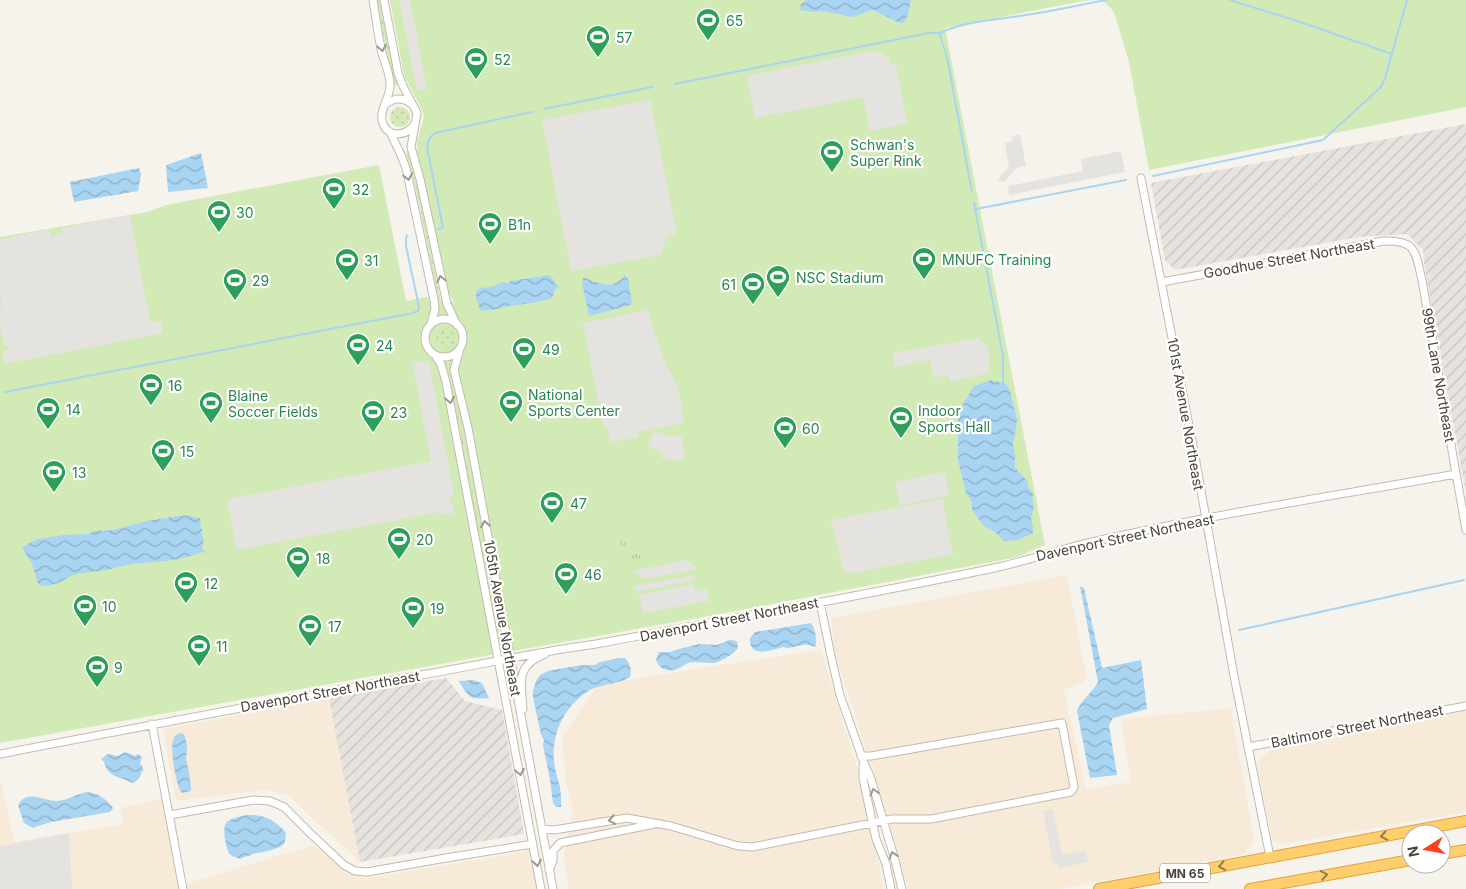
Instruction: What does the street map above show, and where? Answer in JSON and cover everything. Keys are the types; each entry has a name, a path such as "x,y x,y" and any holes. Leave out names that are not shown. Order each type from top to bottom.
{"highway":[{"name":"MN 65","path":"1099,889 1466,821"},
{"path":"1451,852 1466,850"},
{"path":"1250,889 1401,862"}],"street":[{"name":"105th Avenue Northeast","path":"373,0 382,53 390,81 390,88 381,117 406,168 434,300 435,309 425,336 426,343 429,350 441,364 446,382 541,889"},
{"name":"105th Avenue Northeast","path":"384,0 398,73 416,113 411,147 420,179 447,304 463,336 454,370 468,428 553,889"},
{"path":"386,104 395,99 410,103"},
{"path":"390,132 401,134 411,130 414,125"},
{"name":"101st Avenue Northeast","path":"1141,178 1270,857"},
{"name":"Goodhue Street Northeast","path":"1162,282 1384,241 1398,241 1407,244 1414,250"},
{"name":"99th Lane Northeast","path":"1414,250 1422,280 1466,530"},
{"path":"431,324 442,319 448,319 458,325"},
{"path":"434,354 446,357 460,348"},
{"name":"Davenport Street Northeast","path":"0,754 152,724 820,602 995,568 1099,540 1456,474"},
{"path":"820,602 840,695 871,779 902,889"},
{"path":"526,744 521,679 523,671 530,661 554,650"},
{"name":"Baltimore Street Northeast","path":"1248,746 1466,706"},
{"path":"542,829 554,830 627,818 660,823 738,846 753,846 897,818 931,819 1071,792 1074,787 1062,723 982,738 965,738 871,756 861,756"},
{"path":"152,724 183,889"},
{"path":"864,764 864,778 876,839 886,864 891,889"},
{"path":"170,815 253,800 270,800 284,807 344,865 360,872 375,872 533,844"},
{"path":"549,871 553,861 553,851 560,844 660,823"}],"shaded area":[{"path":"399,0 410,0 427,89 417,91"},
{"path":"873,51 882,53 888,58 891,65 896,64 907,123 870,131 863,97 755,118 747,76"},
{"path":"650,100 677,234 667,236 660,255 571,271 542,120"},
{"path":"1466,124 1466,493 1423,250 1407,234 1359,237 1175,270 1165,260 1151,183"},
{"path":"1020,134 1026,166 1018,167 1004,182 997,180 1009,167 1005,143 1013,141 1012,136"},
{"path":"1121,151 1125,172 1009,195 1008,186 1083,171 1081,159"},
{"path":"130,215 150,322 161,321 163,333 5,364 2,351 10,349 9,346 4,346 0,327 0,308 2,307 0,295 0,240 49,229 51,236 62,233 62,228"},
{"path":"649,310 652,327 666,364 678,387 684,423 638,432 639,437 610,442 607,427 603,425 583,323"},
{"path":"978,338 987,346 990,362 988,366 989,373 950,382 948,375 934,378 930,360 895,367 892,353"},
{"path":"412,361 429,362 454,495 449,497 454,514 440,515 439,512 236,550 227,499 431,461"},
{"path":"655,431 667,436 682,436 685,459 661,458 662,452 647,446"},
{"path":"945,472 949,495 900,505 895,482"},
{"path":"943,499 947,528 950,531 950,543 954,554 852,573 847,573 843,570 831,520"},
{"path":"686,560 698,569 644,579 633,571"},
{"path":"694,575 695,580 636,592 635,586"},
{"path":"1067,575 1087,679 1064,690 1086,790 1131,782 1121,719 1231,708 1254,840 1244,854 1059,889 908,889 899,854 835,653 831,618"},
{"path":"694,584 695,590 706,588 709,601 643,613 639,595"},
{"path":"821,650 859,774 884,889 569,889 564,857 573,811 565,776 562,737 596,687 649,676"},
{"path":"446,678 465,701 502,710 524,834 360,862 329,698"},
{"path":"329,698 360,862 288,795 264,790 176,801 163,729"},
{"path":"1466,710 1466,812 1283,844 1278,844 1272,840 1257,763 1270,750"},
{"path":"0,785 2,785 14,842 123,824 120,808 162,799 178,889 0,889"},
{"path":"1053,809 1062,855 1086,851 1088,862 1059,868 1057,863 1053,863 1043,811"},
{"path":"69,833 72,889 0,889 0,846"},
{"path":"314,845 363,879 529,851 537,889 187,889 186,884"}],"green space":[{"path":"377,0 380,0 398,85 395,85"},
{"name":"National Sports Center","path":"390,0 1088,0 945,28 1045,545 1017,557 731,612 0,743 0,237 147,212 166,205 379,165 406,301 426,297 453,301 440,274 420,179 417,141 424,117 423,112 404,75"},
{"path":"1103,0 1466,0 1466,107 1149,170 1129,62 1114,12"},
{"path":"400,107 407,110 410,117 407,124 400,127 393,124 390,117 393,110"},
{"path":"408,152 419,193 441,301 439,301 416,189 406,153"},
{"path":"445,328 452,331 455,338 452,345 445,348 438,345 435,338 438,331"},
{"path":"448,372 487,569 477,536 446,373"},
{"path":"624,532 634,537 634,539 640,539 638,544 644,546 642,565 629,569 625,566 618,533"}],"water":[{"path":"806,0 911,0 908,15 903,23 872,10 852,17 824,11 800,10 801,4"},
{"path":"201,153 208,188 168,192 166,165"},
{"path":"139,168 141,174 138,191 74,202 70,182"},
{"path":"549,275 555,284 559,286 552,298 540,302 486,311 480,310 476,292 480,288 492,287 502,282 507,283"},
{"path":"625,275 628,279 631,305 589,316 582,283 583,278 606,285 620,281"},
{"path":"991,380 1006,384 1010,391 1017,420 1013,446 1015,468 1028,482 1028,487 1033,494 1034,506 1031,519 1033,533 1018,540 1004,541 996,533 984,526 972,510 972,502 966,493 958,460 958,420 963,404 974,386"},
{"path":"185,515 200,518 203,531 201,532 203,536 202,549 205,551 204,553 201,552 171,560 76,574 58,583 46,586 38,584 32,564 22,548 39,539 113,530 147,521"},
{"path":"1080,586 1084,588 1102,668 1141,660 1147,709 1113,718 1109,725 1117,775 1090,778 1077,711 1098,682"},
{"path":"811,623 816,635 815,647 804,645 782,647 760,652 756,651 751,644 750,638 755,632"},
{"path":"730,640 737,641 738,648 715,663 691,662 670,670 661,668 656,660 659,652 671,652 699,644 717,645"},
{"path":"625,658 628,662 631,669 630,677 590,690 571,706 559,726 554,749 554,761 560,790 561,807 556,807 553,803 543,745 544,740 541,735 533,697 536,681 540,675 548,671 581,665 595,665 600,662"},
{"path":"473,680 482,683 489,698 474,698 470,696 459,681"},
{"path":"180,733 184,734 186,740 186,758 191,787 191,791 182,793 176,775 172,749 174,737"},
{"path":"125,752 135,756 138,754 142,757 140,763 144,770 138,779 132,783 111,774 101,759 108,754 118,756"},
{"path":"88,792 96,794 105,800 113,808 110,812 51,822 33,828 24,823 18,805 26,797 58,801"},
{"path":"245,815 263,817 277,825 286,833 284,844 274,849 240,859 231,855 224,833 226,823"}],"waterway":[{"path":"940,33 971,23 1106,0"},
{"path":"1230,0 1392,54"},
{"path":"1153,176 1323,140 1381,87 1407,0"},
{"path":"675,84 929,33 939,33 947,57 972,192"},
{"path":"544,109 652,87"},
{"path":"438,229 443,228 427,147 430,137 435,133 532,112"},
{"path":"976,209 1126,180"},
{"path":"974,203 1003,356 1003,385"},
{"path":"5,392 413,313 418,311 419,307 406,246 407,235"},
{"path":"1239,630 1464,580"}],"place":[{"name":"65","path":"708,41"},
{"name":"57","path":"598,58"},
{"name":"52","path":"476,80"},
{"name":"Schwan's Super Rink","path":"832,173"},
{"name":"32","path":"334,210"},
{"name":"30","path":"219,233"},
{"name":"B1n","path":"490,245"},
{"name":"MNUFC Training","path":"924,280"},
{"name":"31","path":"347,281"},
{"name":"NSC Stadium","path":"778,298"},
{"name":"29","path":"235,301"},
{"name":"61","path":"753,305"},
{"name":"24","path":"358,366"},
{"name":"49","path":"524,370"},
{"name":"16","path":"151,406"},
{"name":"National Sports Center","path":"511,423"},
{"name":"Blaine Soccer Fields","path":"211,424"},
{"name":"14","path":"48,430"},
{"name":"23","path":"373,433"},
{"name":"Indoor Sports Hall","path":"901,439"},
{"name":"60","path":"785,449"},
{"name":"15","path":"163,472"},
{"name":"13","path":"54,493"},
{"name":"47","path":"552,524"},
{"name":"20","path":"399,560"},
{"name":"18","path":"298,579"},
{"name":"46","path":"566,595"},
{"name":"12","path":"186,604"},
{"name":"10","path":"85,627"},
{"name":"19","path":"413,629"},
{"name":"17","path":"310,647"},
{"name":"11","path":"199,667"},
{"name":"9","path":"97,688"}]}
